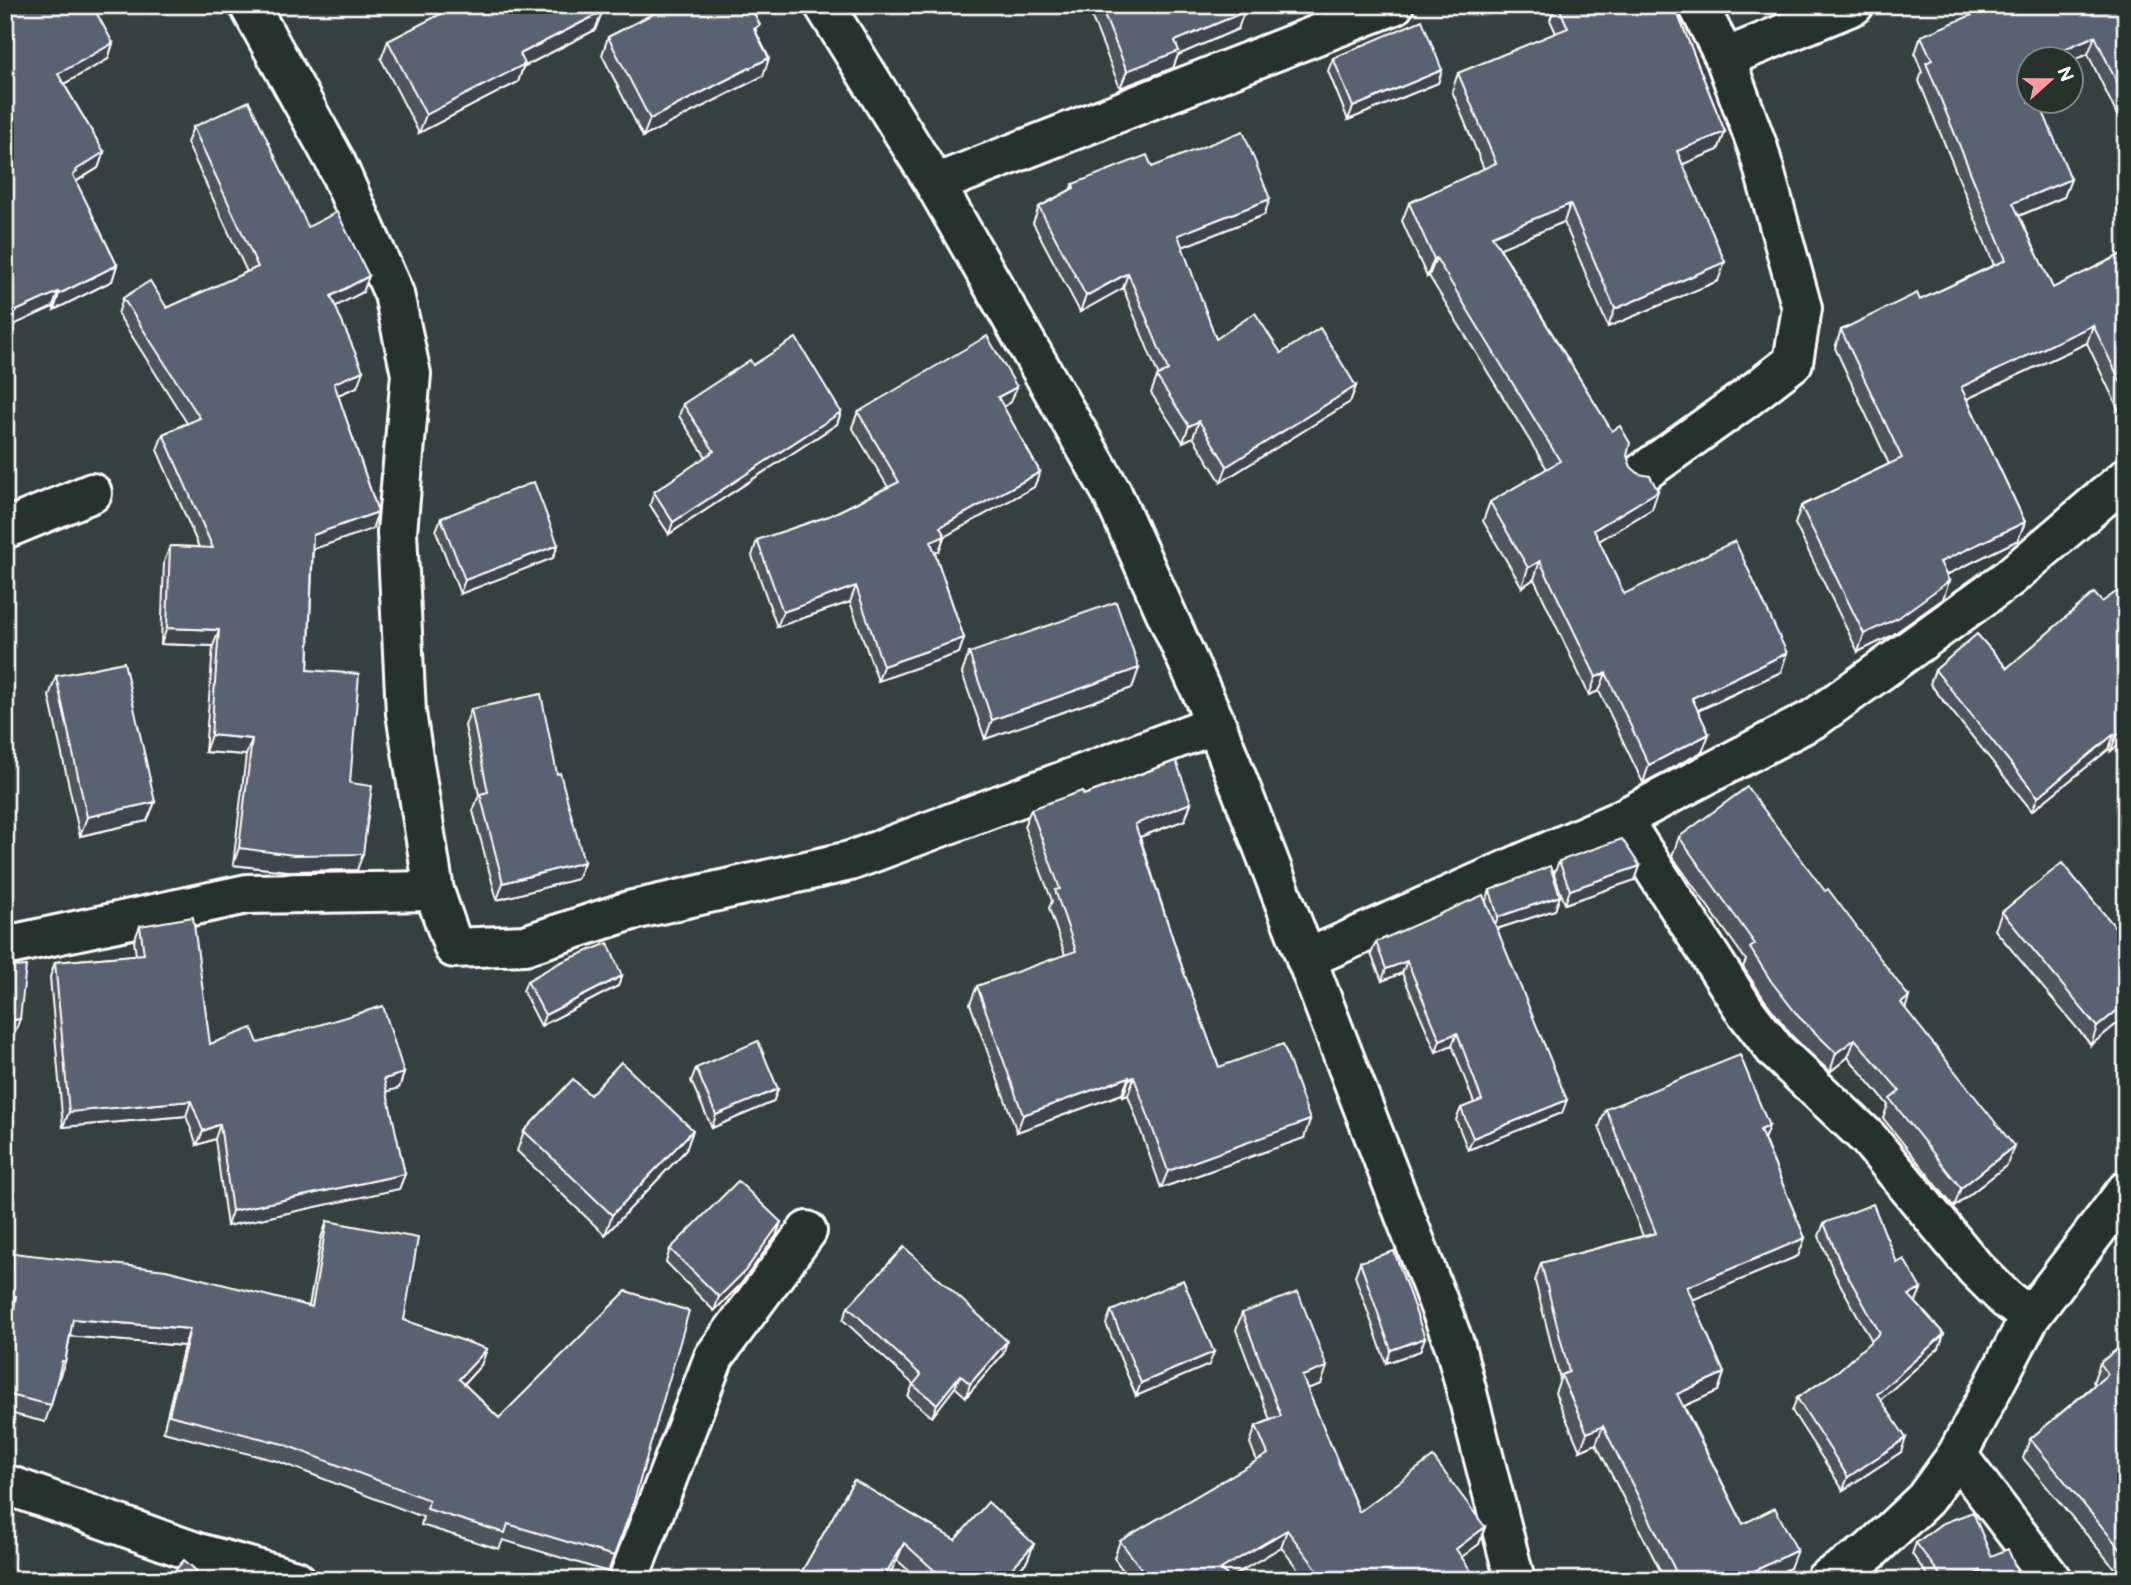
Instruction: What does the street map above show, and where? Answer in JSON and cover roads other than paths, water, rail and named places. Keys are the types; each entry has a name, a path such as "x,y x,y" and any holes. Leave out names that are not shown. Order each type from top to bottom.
{"street":[{"path":"249,5 335,161 394,294 411,374 397,532 406,713 434,891 454,948 525,945 629,911 850,861 1216,724"},
{"path":"824,5 935,184 1112,493 1216,724 1455,1346 1515,1580"},
{"path":"935,184 1394,5"},
{"path":"1642,473 1793,362 1802,308 1758,148 1725,58 1698,5"},
{"path":"1725,58 1854,5"},
{"path":"1306,959 1622,819 1815,718 2009,578 2126,478"},
{"path":"5,528 92,493"},
{"path":"1622,819 1746,1012 1776,1051 1868,1138 1975,1268 2006,1299 2030,1317"},
{"path":"5,946 247,894 434,891"},
{"path":"1825,1580 1869,1552 1925,1499 1957,1455 2030,1317 2126,1191"},
{"path":"628,1580 714,1357 807,1231"},
{"path":"1957,1455 2052,1580"},
{"path":"5,1485 198,1553 296,1580"}]}
